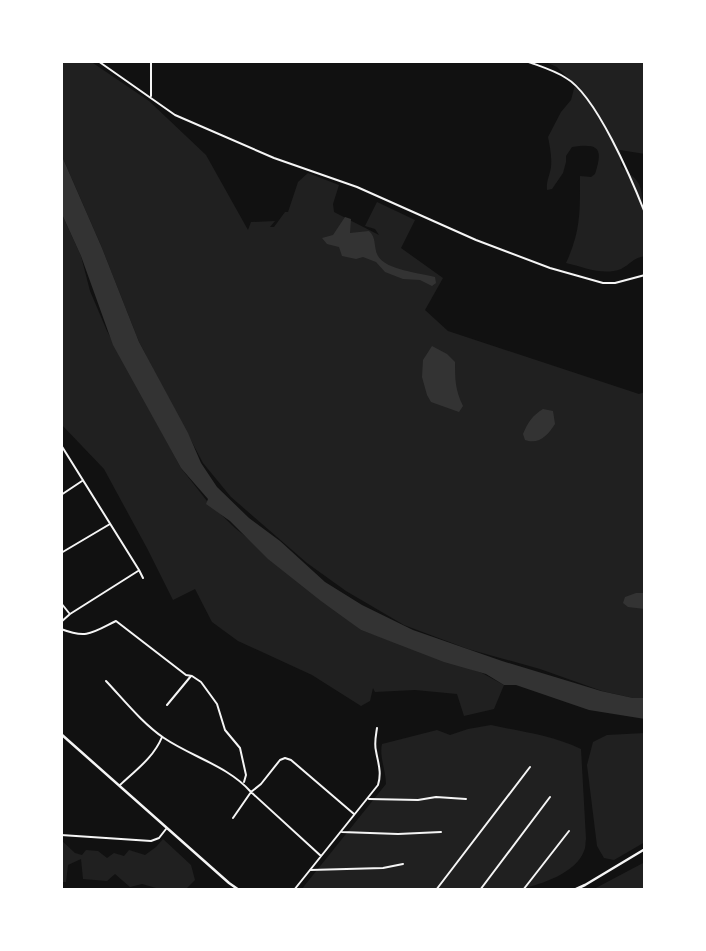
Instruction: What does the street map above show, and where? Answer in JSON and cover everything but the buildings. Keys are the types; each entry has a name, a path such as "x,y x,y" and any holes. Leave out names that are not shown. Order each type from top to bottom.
{"main road":[{"path":"61,734 239,890"},
{"path":"574,890 645,849"}],"street":[{"path":"98,61 175,115 274,158 357,187 476,240 550,268 603,283 615,283 645,275"},
{"path":"151,61 151,97"},
{"path":"526,61 568,78 582,92 606,127 645,213"},
{"path":"61,445 142,578"},
{"path":"61,495 83,481"},
{"path":"61,553 111,524"},
{"path":"61,622 139,570"},
{"path":"61,603 70,614"},
{"path":"61,629 75,634 89,634 116,621 186,675 201,682 217,704 225,730 240,748 246,775 244,783"},
{"path":"167,705 192,676"},
{"path":"106,681 162,737 244,783 321,856"},
{"path":"293,890 378,785 380,768 375,748 377,728"},
{"path":"119,786 158,747 162,737"},
{"path":"233,818 251,792 280,760 285,758 291,760 355,815"},
{"path":"436,890 530,767"},
{"path":"480,890 550,797"},
{"path":"368,799 466,799"},
{"path":"61,835 151,841 159,838 167,828"},
{"path":"523,890 569,831"},
{"path":"341,832 441,832"},
{"path":"309,870 383,868 403,864"}],"shaded area":[{"path":"61,61 90,61 149,101 206,155 248,230 251,222 275,221 270,227 274,227 285,212 288,212 298,182 308,173 339,185 333,204 334,212 379,235 375,229 365,226 377,202 415,220 401,248 443,278 425,310 448,331 639,394 645,392 645,698 602,691 540,669 468,649 404,625 346,591 307,563 231,497 203,463 139,342 61,154"},
{"path":"543,61 645,61 645,154 620,150 621,166 641,188 645,220 645,256 621,269 600,271 566,263 577,231 580,176 591,177 595,174 599,153 594,147 572,147 566,156 563,173 552,189 547,190 551,163 548,137 561,112 571,100 575,85 557,67"},
{"path":"61,154 139,342 188,433 201,463 217,487 249,518 280,541 325,582 362,605 413,630 502,661 601,691 645,698 645,719 589,710 516,685 504,685 486,674 444,662 361,630 268,559 230,521 206,504 208,499 181,468 113,345 81,256 61,212"},
{"path":"61,212 81,256 90,291 107,331 181,468 207,501 235,528 361,630 482,673 504,685 494,709 464,716 457,694 415,690 375,692 373,688 370,701 361,706 312,675 238,641 212,622 195,589 173,600 104,469 61,424"},
{"path":"345,217 351,219 350,233 369,231 382,261 396,268 435,277 436,283 432,286 420,280 403,279 385,272 376,262 363,257 356,259 342,256 339,247 327,244 322,238 333,235"},
{"path":"432,346 455,362 458,395 463,406 459,412 431,402 427,395 422,377 423,360"},
{"path":"543,409 553,411 555,424 543,438 525,440 523,434 529,423"},
{"path":"645,593 645,609 628,607 623,603 625,597"},
{"path":"491,725 548,737 581,749 586,839 584,851 574,866 548,881 521,889 301,890 386,784 382,744 437,730 450,735"},
{"path":"645,733 645,842 614,860 604,858 597,846 587,765 593,742 607,735"},
{"path":"163,839 191,865 195,880 185,890 142,884 130,887 115,874 107,881 83,879 81,859 68,865 66,882 61,882 61,840 75,853 82,855 86,850 98,851 107,858 114,853 124,856 129,850 145,855"},
{"path":"645,862 645,890 592,890"}]}
